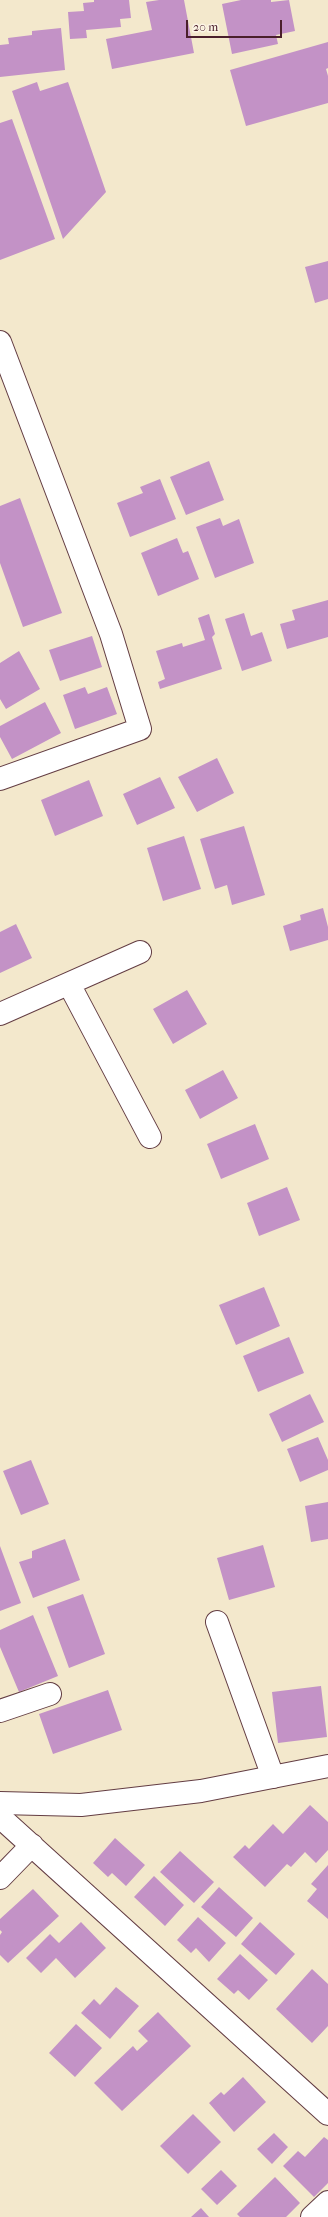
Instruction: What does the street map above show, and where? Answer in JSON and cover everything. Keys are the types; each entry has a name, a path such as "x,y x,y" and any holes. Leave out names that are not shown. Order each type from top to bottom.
{"street":[{"path":"0,342 112,634 140,729 0,779"},
{"path":"0,1014 140,952"},
{"path":"69,984 150,1137"},
{"path":"217,1622 273,1777"},
{"path":"0,1712 50,1694"},
{"path":"0,1803 81,1805 201,1791 328,1766"},
{"path":"0,1817 328,2114"},
{"path":"0,1878 32,1846"},
{"path":"312,2217 328,2202"}],"building":[{"path":"94,0 129,0 131,18 120,19 121,27 86,30 87,38 70,39 68,12 84,11 83,3 94,2"},
{"path":"159,0 184,0 194,53 112,69 106,39 152,30 146,2"},
{"path":"241,0 271,0 271,2 289,0 295,31 276,35 278,44 232,54 222,4"},
{"path":"61,28 65,70 0,77 0,45 9,44 8,38 32,35 32,31"},
{"path":"328,42 328,68 326,69 328,76 328,103 246,126 230,70"},
{"path":"37,82 40,91 68,82 106,192 63,239 12,91"},
{"path":"12,119 55,239 0,260 0,123"},
{"path":"328,261 328,299 315,303 305,267"},
{"path":"209,461 224,500 186,515 170,477"},
{"path":"160,479 176,519 130,537 117,503 143,493 140,487"},
{"path":"20,498 62,613 23,627 0,563 0,506"},
{"path":"220,518 223,526 239,519 254,563 215,578 196,527"},
{"path":"177,538 183,553 188,551 199,579 158,596 141,553"},
{"path":"328,600 328,637 287,649 280,624 295,620 292,610"},
{"path":"244,613 251,636 262,632 272,661 242,671 225,619"},
{"path":"209,614 215,634 212,637 222,669 160,689 158,682 165,679 156,651 182,643 183,647 205,640 198,618"},
{"path":"92,636 102,667 60,681 49,650"},
{"path":"19,651 40,689 6,709 0,699 0,663"},
{"path":"85,687 88,694 107,687 117,714 75,729 63,695"},
{"path":"45,702 61,733 12,759 0,737 0,726"},
{"path":"217,758 234,793 197,812 178,777"},
{"path":"160,777 175,808 137,825 123,794"},
{"path":"89,780 103,816 55,836 41,800"},
{"path":"244,826 265,895 232,905 227,885 215,889 200,839"},
{"path":"184,836 201,889 163,901 147,848"},
{"path":"323,908 328,927 328,940 290,951 283,926 301,920 300,915"},
{"path":"16,924 32,958 0,973 0,932"},
{"path":"187,990 207,1024 173,1044 153,1009"},
{"path":"223,1070 238,1098 200,1119 185,1090"},
{"path":"255,1124 269,1159 221,1179 207,1144"},
{"path":"287,1187 300,1220 259,1236 247,1203"},
{"path":"264,1287 280,1326 236,1345 219,1305"},
{"path":"289,1337 304,1373 258,1392 243,1356"},
{"path":"310,1394 324,1422 282,1442 269,1414"},
{"path":"318,1437 328,1460 328,1470 300,1482 287,1449"},
{"path":"31,1460 49,1504 21,1515 3,1471"},
{"path":"328,1502 328,1539 311,1542 305,1506"},
{"path":"65,1539 80,1580 33,1598 19,1562 32,1558 32,1551"},
{"path":"263,1545 275,1587 229,1600 217,1558"},
{"path":"0,1546 21,1603 0,1611"},
{"path":"83,1594 105,1654 69,1668 47,1607"},
{"path":"33,1615 58,1676 19,1692 0,1647 0,1630"},
{"path":"321,1686 327,1737 278,1743 272,1692"},
{"path":"108,1690 122,1730 53,1754 39,1714"},
{"path":"310,1805 328,1822 328,1850 316,1863 305,1852 291,1867 287,1864 265,1887 233,1857 245,1845 249,1849 273,1824 283,1834"},
{"path":"115,1838 145,1865 126,1886 112,1873 108,1877 93,1863"},
{"path":"180,1851 214,1882 194,1903 160,1872"},
{"path":"328,1865 328,1919 307,1901 317,1889 311,1884"},
{"path":"154,1876 184,1905 165,1926 134,1897"},
{"path":"219,1887 253,1918 236,1937 201,1907"},
{"path":"33,1889 59,1916 8,1963 0,1955 0,1935 2,1932 0,1930 0,1919"},
{"path":"198,1917 226,1943 209,1962 196,1948 191,1953 177,1940"},
{"path":"81,1922 106,1948 75,1978 56,1958 41,1973 26,1958 50,1934 59,1943"},
{"path":"260,1922 295,1954 276,1975 241,1944"},
{"path":"240,1954 268,1980 249,2000 238,1990 234,1994 217,1979"},
{"path":"312,1969 328,1984 328,2026 312,2043 276,2009"},
{"path":"116,1987 139,2006 110,2039 81,2013 94,1999 100,2005"},
{"path":"158,2012 191,2046 122,2111 94,2083 133,2046 137,2051 148,2041 138,2031"},
{"path":"76,2024 102,2048 75,2077 49,2053"},
{"path":"243,2077 266,2102 234,2132 209,2103 221,2092 224,2095"},
{"path":"193,2114 221,2142 188,2174 160,2146"},
{"path":"274,2133 288,2147 272,2164 257,2149"},
{"path":"324,2137 328,2140 328,2183 314,2197 283,2166 298,2151 305,2157"},
{"path":"221,2170 237,2186 217,2205 201,2189"},
{"path":"275,2177 300,2203 286,2217 240,2217 237,2214"},
{"path":"201,2208 209,2217 191,2217"}]}
